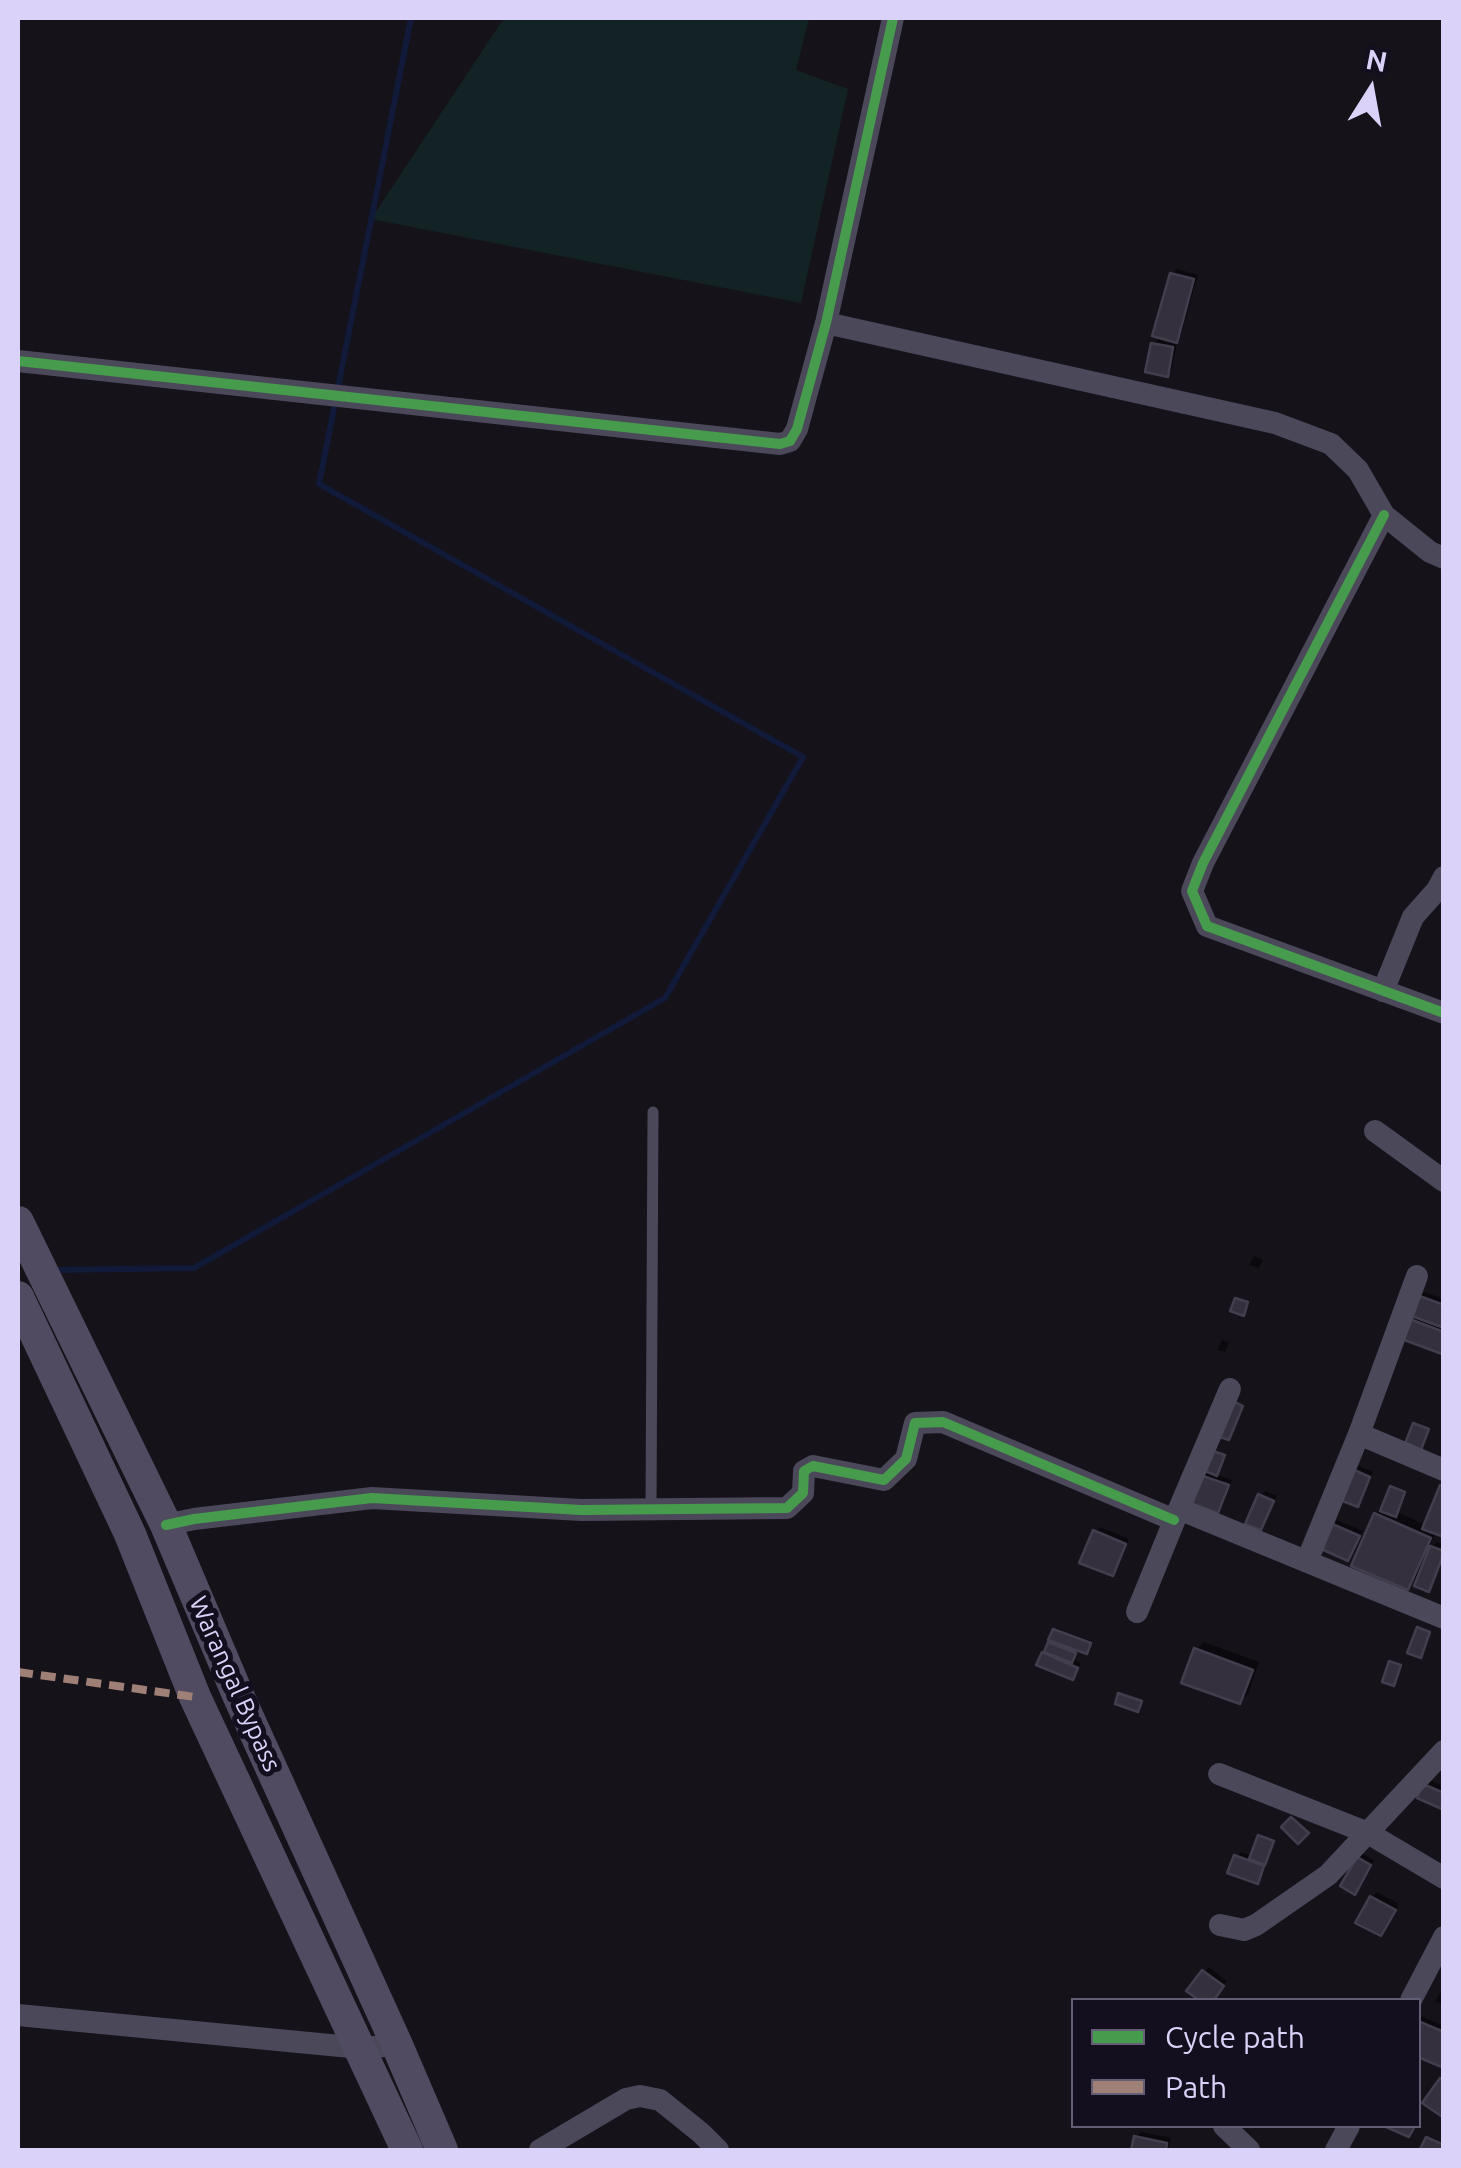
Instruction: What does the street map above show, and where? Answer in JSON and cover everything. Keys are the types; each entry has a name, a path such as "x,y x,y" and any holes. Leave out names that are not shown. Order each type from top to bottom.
{"main road":[{"name":"Warangal Bypass","path":"18,1222 166,1525 442,2150"},
{"name":"Warangal Bypass","path":"19,1301 130,1534 195,1697 407,2150"}],"street":[{"path":"18,361 780,444 790,441 826,323 893,18"},
{"path":"826,323 1275,424 1331,444 1358,470 1384,514 1430,552 1444,558"},
{"path":"1384,514 1202,862 1192,891 1207,926 1444,1013"},
{"path":"1383,991 1414,918 1444,877"},
{"path":"1375,1131 1444,1182"},
{"path":"1307,1561 1360,1434 1418,1276"},
{"path":"1137,1612 1230,1388"},
{"path":"166,1525 372,1498 581,1510 787,1508 803,1493 804,1471 813,1466 884,1480 906,1459 915,1424 943,1422 1307,1561 1444,1618"},
{"path":"1360,1434 1444,1470"},
{"path":"1220,1925 1244,1930 1256,1925 1328,1875 1444,1751"},
{"path":"1219,1774 1368,1834 1444,1878"},
{"path":"1413,1998 1444,1937"},
{"path":"18,2015 361,2048 397,2044"},
{"path":"540,2150 626,2100 640,2096 660,2100 718,2150"},
{"path":"1226,2128 1249,2150"},
{"path":"1336,2150 1348,2128"}],"lane":[{"path":"651,1509 653,1112"}],"shaded area":[{"path":"504,18 809,18 796,70 848,89 801,303 371,219"}],"building":[{"path":"1170,273 1194,279 1177,343 1152,336"},
{"path":"1151,343 1173,347 1168,377 1145,372"},
{"path":"1417,1295 1444,1305 1444,1328 1409,1315"},
{"path":"1235,1298 1248,1302 1244,1316 1230,1311"},
{"path":"1407,1318 1444,1332 1442,1354 1399,1338"},
{"path":"1235,1402 1243,1406 1229,1440 1220,1437"},
{"path":"1413,1423 1429,1429 1419,1455 1403,1449"},
{"path":"1213,1451 1225,1455 1217,1476 1205,1471"},
{"path":"1352,1469 1370,1477 1358,1507 1340,1500"},
{"path":"1200,1475 1229,1485 1218,1513 1190,1503"},
{"path":"1440,1485 1444,1487 1444,1537 1422,1529"},
{"path":"1390,1486 1405,1492 1396,1517 1380,1511"},
{"path":"1258,1494 1274,1501 1261,1530 1245,1524"},
{"path":"1374,1513 1431,1538 1408,1590 1351,1566"},
{"path":"1330,1523 1360,1536 1348,1561 1319,1548"},
{"path":"1093,1530 1126,1544 1113,1576 1079,1563"},
{"path":"1430,1546 1444,1553 1429,1592 1414,1586"},
{"path":"1417,1627 1430,1632 1421,1658 1407,1653"},
{"path":"1053,1629 1091,1643 1087,1654 1048,1640"},
{"path":"1048,1642 1076,1653 1072,1663 1044,1652"},
{"path":"1194,1648 1253,1670 1240,1704 1181,1683"},
{"path":"1042,1652 1078,1668 1073,1680 1036,1665"},
{"path":"1389,1661 1401,1665 1394,1686 1382,1682"},
{"path":"1118,1693 1142,1701 1138,1712 1115,1704"},
{"path":"1423,1784 1444,1793 1444,1810 1417,1798"},
{"path":"1291,1817 1309,1833 1298,1844 1281,1827"},
{"path":"1258,1835 1274,1841 1265,1865 1249,1859"},
{"path":"1234,1855 1264,1866 1258,1884 1227,1873"},
{"path":"1357,1857 1371,1865 1355,1895 1340,1886"},
{"path":"1370,1896 1396,1910 1381,1936 1355,1923"},
{"path":"1202,1970 1224,1986 1215,1998 1196,1998 1186,1991"},
{"path":"1421,2022 1444,2032 1444,2068 1421,2058"},
{"path":"1440,2078 1444,2081 1444,2118 1422,2103"},
{"path":"1389,2128 1414,2128 1409,2137"},
{"path":"1134,2136 1167,2143 1166,2150 1131,2150"},
{"path":"1426,2137 1444,2145 1443,2150 1420,2149"}],"waterway":[{"path":"54,1270 194,1268 665,998 803,757 319,484 411,18"}],"marked path":[{"path":"18,1672 195,1697"}],"cycle path":[{"path":"18,361 780,444 790,441 797,429 826,323 893,18"},
{"path":"1384,515 1192,891 1207,926 1444,1013"},
{"path":"166,1525 372,1498 581,1510 787,1508 803,1493 804,1471 813,1466 884,1480 906,1459 915,1423 943,1422 1174,1520"}]}
